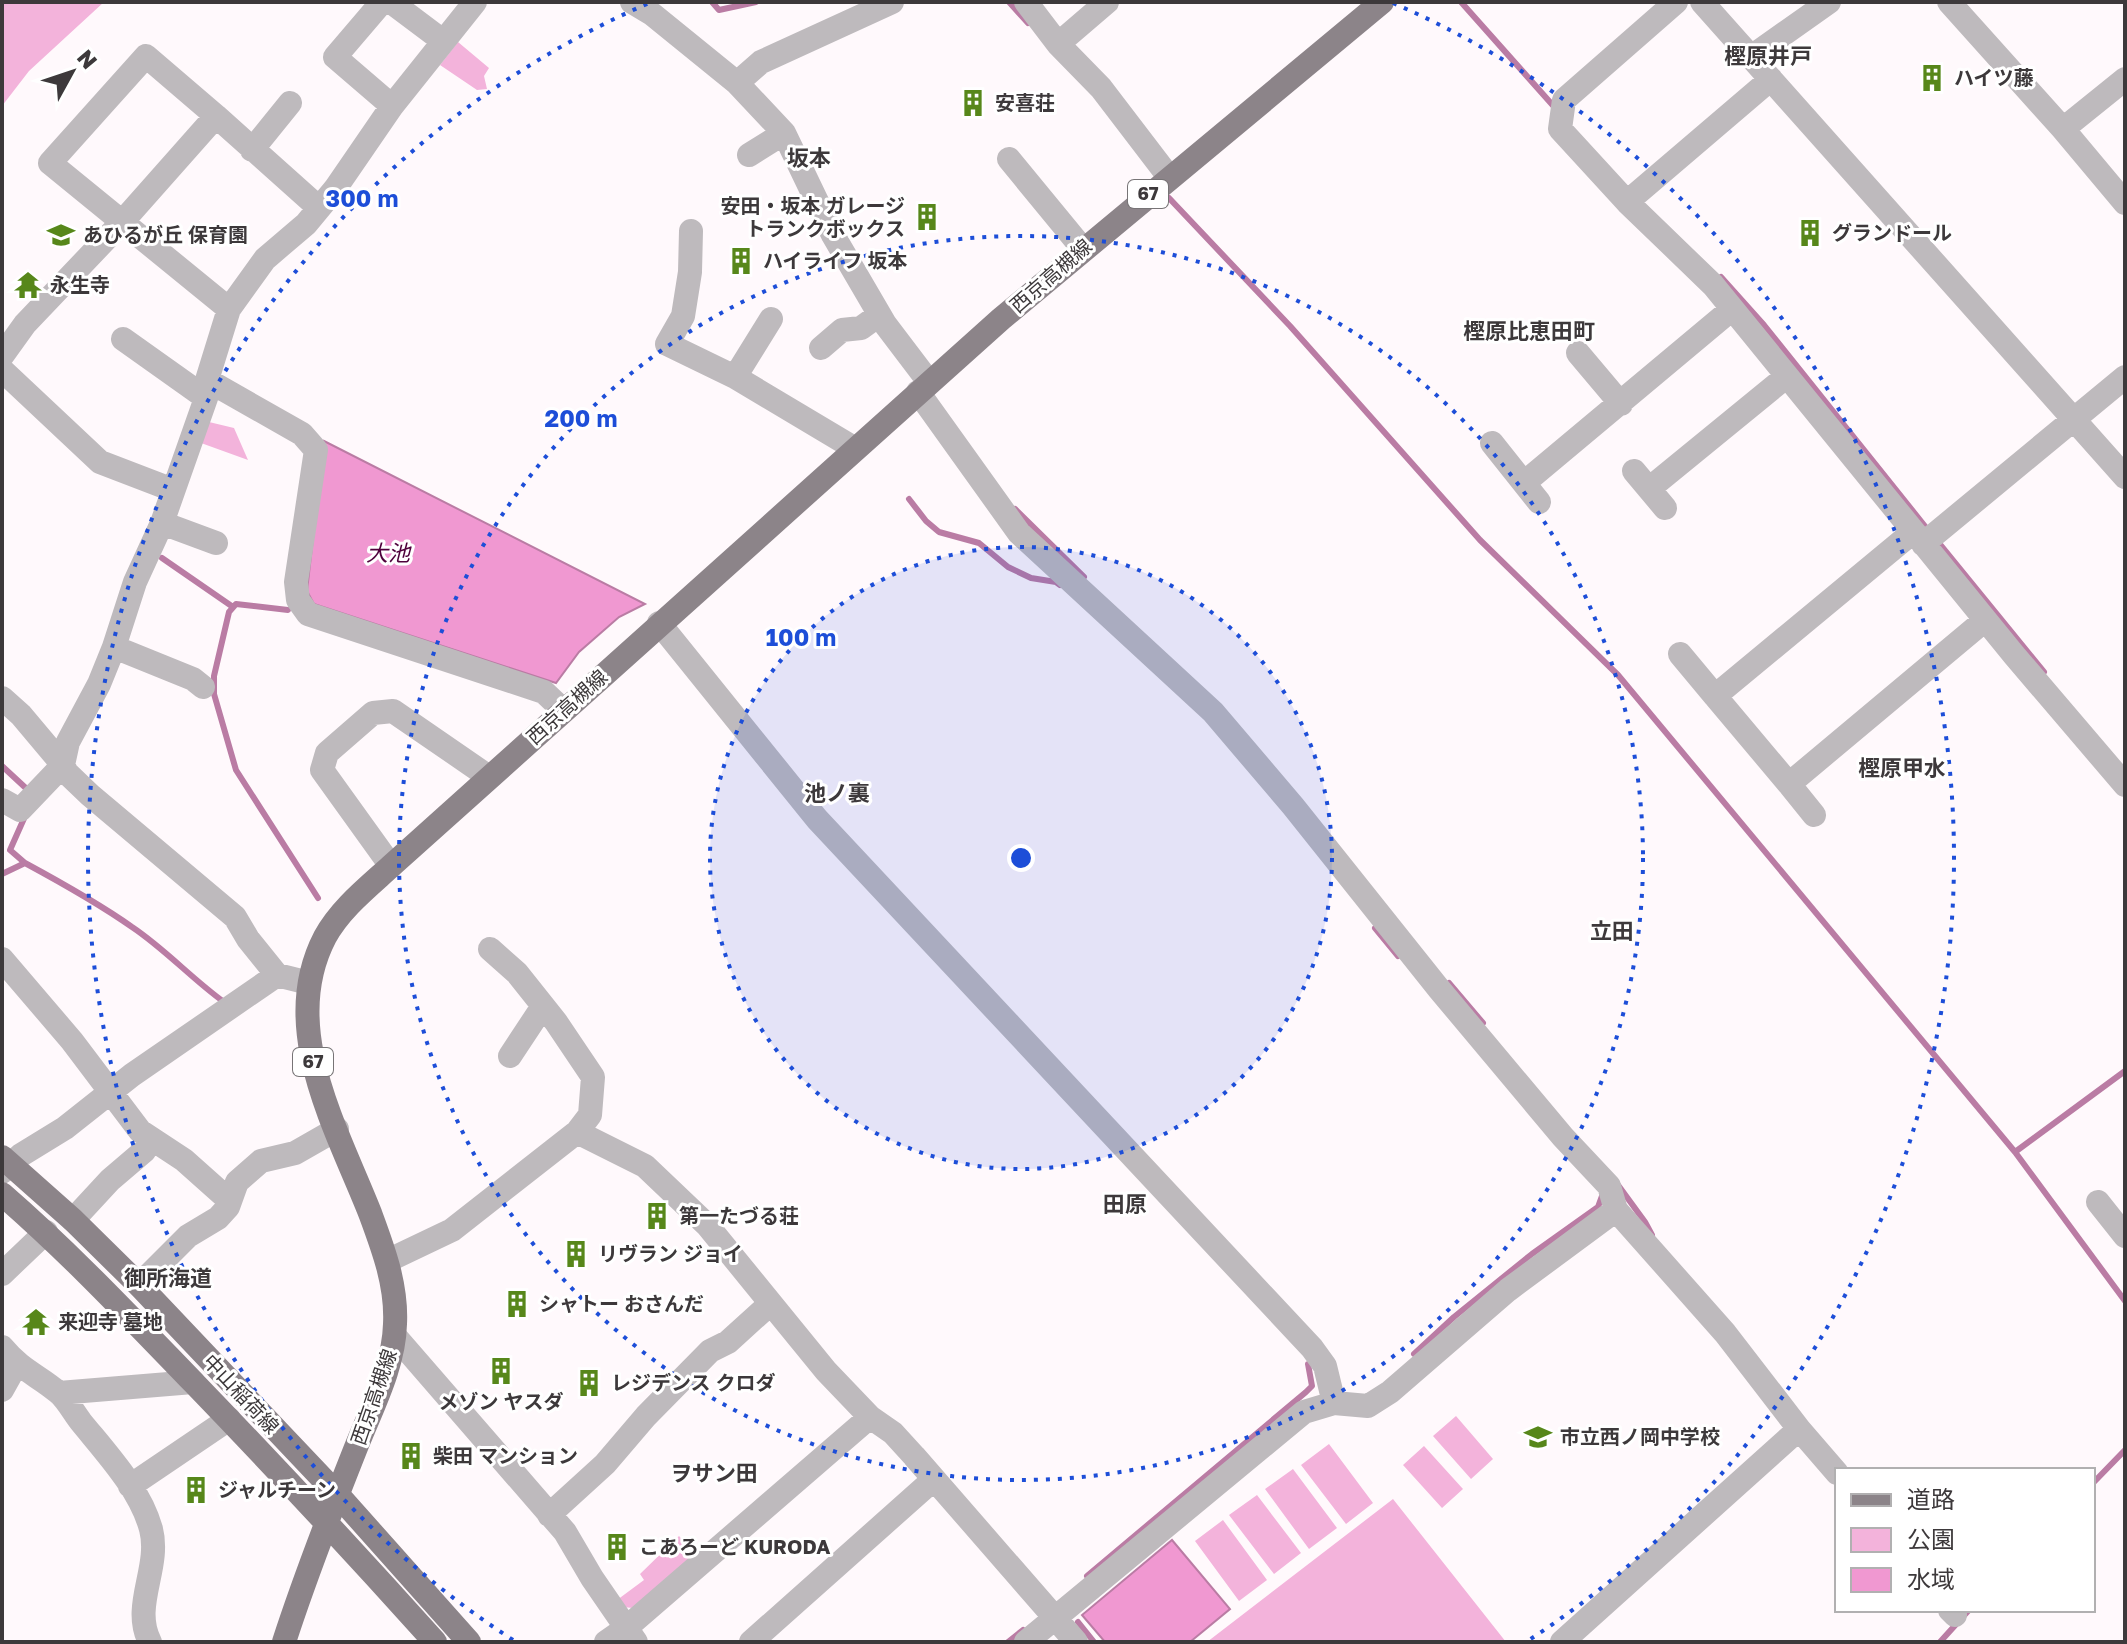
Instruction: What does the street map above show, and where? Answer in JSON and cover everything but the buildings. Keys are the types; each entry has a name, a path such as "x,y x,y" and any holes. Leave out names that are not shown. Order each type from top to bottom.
{"main road":[{"name":"西京高槻線","path":"284,1642 309,1564 387,1368 395,1336 395,1297 387,1261 316,1074 306,1023 309,983 326,936 352,903 391,866 854,448 1083,249 1382,2"},
{"name":"中山稲荷線","path":"4,1164 73,1220 139,1285 338,1495 469,1642"},
{"name":"中山稲荷線","path":"2,1194 46,1232 327,1520 435,1642"}],"street":[{"path":"382,2 335,57 392,106"},
{"path":"391,2 443,41"},
{"path":"2,800 20,810 63,765 68,742 99,684 135,582 162,523 207,389 229,309 265,259 306,224 335,189 392,106 475,2"},
{"path":"632,2 652,14 737,83 784,133 833,235 879,315 1019,533 1213,712 1283,794 1439,989 1563,1137 1609,1186 1616,1210 1725,1333 1835,1471"},
{"path":"737,83 761,62 892,2"},
{"path":"1026,2 1058,44 1101,88 1169,177"},
{"path":"1058,44 1107,2"},
{"path":"1676,2 1564,100 1560,129 1627,202 1713,285 1985,620 2125,785"},
{"path":"1702,2 2125,477"},
{"path":"1751,57 1829,2"},
{"path":"1949,2 2125,203"},
{"path":"229,309 50,163 146,56 319,208"},
{"path":"1627,202 1771,79"},
{"path":"2063,129 2125,79"},
{"path":"252,150 290,103"},
{"path":"2,356 25,324 123,221 216,116"},
{"path":"749,155 784,133"},
{"path":"1009,159 1083,249"},
{"path":"691,231 690,272 683,316 667,344 735,377 854,448"},
{"path":"1492,443 1531,493 1621,404 1732,309"},
{"path":"821,348 842,330 861,328 879,315"},
{"path":"735,377 771,319"},
{"path":"123,339 207,389 302,434 316,450 296,582 298,600 308,614 544,692 563,710"},
{"path":"1578,353 1621,404"},
{"path":"2,370 100,462 173,490"},
{"path":"1665,508 1642,480 1787,376"},
{"path":"1715,696 2125,377"},
{"path":"162,523 216,543"},
{"path":"1789,784 1985,620"},
{"path":"659,623 817,819 1312,1348 1325,1366 1334,1403"},
{"path":"114,647 193,679 203,687"},
{"path":"1680,654 1814,815"},
{"path":"2,698 21,715 67,773 90,795 235,917 277,975 309,983"},
{"path":"391,866 322,770 327,753 373,713 393,711 489,777"},
{"path":"387,1261 452,1230 577,1132 590,1115 593,1077 517,973 490,949"},
{"path":"2,959 72,1041 140,1131 184,1160 230,1201"},
{"path":"4,1164 65,1128 132,1075 277,975"},
{"path":"510,1056 543,1006"},
{"path":"139,1285 188,1236 218,1218 230,1201 237,1182 261,1161 295,1153 337,1129"},
{"path":"577,1132 645,1166 707,1225 804,1347 870,1417 893,1433 1076,1642"},
{"path":"73,1220 151,1141"},
{"path":"2098,1202 2125,1236"},
{"path":"1026,1642 1049,1611 1304,1412 1334,1403 1368,1406 1390,1392 1508,1290 1616,1210"},
{"path":"2,1274 46,1232"},
{"path":"549,1515 605,1464 646,1416 710,1351 728,1342 770,1304"},
{"path":"395,1336 565,1532 622,1637 870,1417"},
{"path":"2,1390 9,1356 59,1393 130,1486 144,1511 154,1546 153,1568 142,1614 144,1630 150,1642"},
{"path":"59,1393 193,1382"},
{"path":"130,1486 229,1419"},
{"path":"1562,1642 1799,1429"},
{"path":"751,1642 933,1480"}],"green space":[{"path":"2,2 104,2 29,71 2,106"},
{"path":"458,42 489,68 484,76 487,89 477,90 440,65"},
{"path":"209,422 234,428 248,460 201,443"},
{"path":"1456,1416 1493,1459 1471,1479 1433,1436"},
{"path":"1329,1444 1373,1503 1346,1524 1301,1465"},
{"path":"1424,1446 1463,1489 1442,1508 1403,1465"},
{"path":"1293,1469 1337,1528 1309,1549 1265,1489"},
{"path":"1257,1495 1301,1553 1274,1574 1229,1515"},
{"path":"1393,1499 1506,1642 1207,1642"},
{"path":"1223,1520 1267,1580 1239,1601 1195,1541"},
{"path":"679,1536 696,1554 633,1608 622,1607 617,1600 644,1580 640,1574"}],"water":[{"name":"大池","path":"324,441 645,604 619,617 579,652 556,683 314,604 307,591"},
{"path":"1172,1540 1230,1609 1190,1642 1105,1642 1082,1615"}],"waterway":[{"path":"712,2 719,10 756,2"},
{"path":"1009,2 1028,23"},
{"path":"1461,2 1557,110"},
{"path":"1169,198 1290,326 1480,540 1618,675 2015,1152 2125,1301"},
{"path":"1721,277 1764,325 1928,530"},
{"path":"909,499 939,532 979,543 1008,567 1031,578 1060,585"},
{"path":"1015,509 1084,577"},
{"path":"1938,542 2044,672"},
{"path":"162,558 233,607"},
{"path":"288,610 236,604 229,612 214,676 214,694 236,770 318,898"},
{"path":"2,766 29,791"},
{"path":"25,863 10,850 26,814"},
{"path":"2,874 25,863 66,886 144,936 224,1002"},
{"path":"1375,928 1398,956"},
{"path":"1449,983 1483,1023"},
{"path":"2015,1152 2125,1071"},
{"path":"1618,1185 1652,1235"},
{"path":"1414,1354 1532,1254 1598,1207 1602,1196"},
{"path":"1087,1576 1306,1392 1312,1386 1308,1364"},
{"path":"2095,1481 2125,1450"},
{"path":"1940,1642 1967,1612"},
{"path":"1078,1622 1094,1642"},
{"path":"1008,1642 1023,1630"}],"place":[{"name":"ハイツ藤","path":"1932,78"},
{"name":"安喜荘","path":"973,103"},
{"name":"安田・坂本 ガレージ トランクボックス","path":"927,217"},
{"name":"グランドール","path":"1810,233"},
{"name":"あひるが丘 保育園","path":"61,235"},
{"name":"ハイライフ 坂本","path":"741,261"},
{"name":"永生寺","path":"28,285"},
{"name":"第一たづる荘","path":"657,1216"},
{"name":"リヴラン ジョイ","path":"576,1254"},
{"name":"シャトー おさんだ","path":"517,1304"},
{"name":"来迎寺 墓地","path":"36,1322"},
{"name":"メゾン ヤスダ","path":"501,1371"},
{"name":"レジデンス クロダ","path":"589,1383"},
{"name":"市立西ノ岡中学校","path":"1538,1437"},
{"name":"柴田 マンション","path":"411,1456"},
{"name":"ジャルチーン","path":"196,1490"},
{"name":"こあろーど KURODA","path":"617,1547"}],"district":[{"name":"樫原井戸","path":"1768,56"},
{"name":"坂本","path":"809,158"},
{"name":"樫原比恵田町","path":"1529,331"},
{"name":"樫原甲水","path":"1902,768"},
{"name":"池ノ裏","path":"837,793"},
{"name":"立田","path":"1612,931"},
{"name":"田原","path":"1125,1204"},
{"name":"御所海道","path":"168,1278"},
{"name":"ヲサン田","path":"714,1473"}]}
